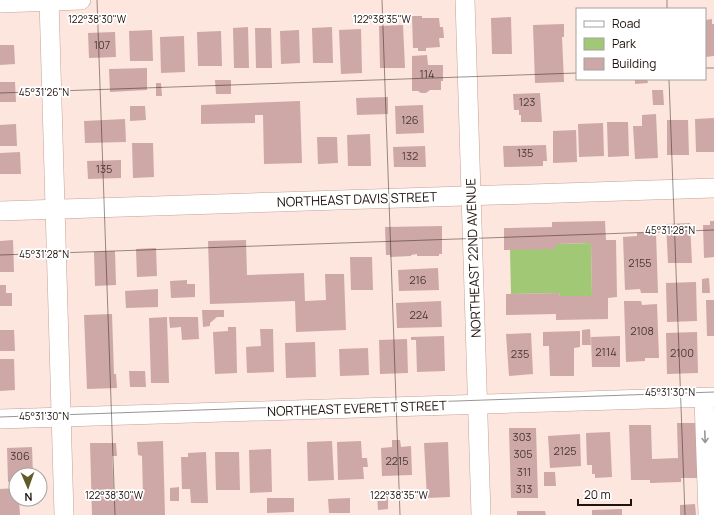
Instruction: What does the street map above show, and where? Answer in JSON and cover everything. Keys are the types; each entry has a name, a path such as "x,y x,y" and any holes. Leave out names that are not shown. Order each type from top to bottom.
{"street":[{"path":"49,0 64,515"},
{"path":"0,2 81,0"},
{"name":"NORTHEAST 22ND AVENUE","path":"465,0 481,515"},
{"name":"NORTHEAST DAVIS STREET","path":"0,211 714,188"},
{"path":"708,515 709,398"},
{"name":"NORTHEAST EVERETT STREET","path":"0,419 709,398"}],"green space":[{"path":"591,243 592,296 560,296 559,293 511,294 510,249 556,249 556,244"}],"building":[{"path":"412,16 422,16 422,18 439,18 440,27 443,27 444,38 439,38 440,47 426,48 426,51 418,51 418,48 413,48"},
{"path":"511,17 512,54 492,54 491,18"},
{"path":"712,19 712,24 714,24 714,56 706,57 706,20"},
{"path":"564,24 564,37 562,37 564,82 535,83 533,25"},
{"path":"403,25 405,68 380,68 379,26"},
{"path":"248,27 249,68 234,68 233,28"},
{"path":"332,27 333,63 313,63 312,28"},
{"path":"255,28 271,28 272,68 256,68"},
{"path":"361,29 362,73 341,74 339,30"},
{"path":"152,30 153,61 130,61 129,31"},
{"path":"299,30 300,63 281,64 280,31"},
{"path":"221,31 222,66 198,66 197,32"},
{"path":"115,32 116,57 89,58 88,33"},
{"path":"184,36 185,72 161,73 160,37"},
{"path":"0,45 14,45 15,64 0,65"},
{"path":"427,55 428,65 443,65 443,81 441,81 441,90 430,90 426,93 412,91 412,56"},
{"path":"147,68 147,90 110,92 109,69"},
{"path":"215,80 231,80 231,94 216,94"},
{"path":"635,80 647,80 648,83 635,84"},
{"path":"0,82 15,82 16,102 0,102"},
{"path":"156,83 161,83 162,96 156,96"},
{"path":"652,90 663,90 664,105 653,105"},
{"path":"540,93 542,122 521,122 519,110 514,110 513,94"},
{"path":"388,97 388,114 357,115 356,98"},
{"path":"300,101 302,163 264,164 263,115 255,115 255,123 201,124 201,105"},
{"path":"423,105 424,133 396,134 395,106"},
{"path":"130,106 145,106 146,120 130,121"},
{"path":"656,114 658,158 635,159 633,126 642,126 642,115"},
{"path":"714,118 714,152 696,152 695,119"},
{"path":"125,119 126,142 85,143 84,121"},
{"path":"667,120 688,120 689,155 667,155"},
{"path":"607,122 628,122 629,156 608,157"},
{"path":"603,123 604,156 579,157 578,124"},
{"path":"16,124 17,146 0,146 0,125"},
{"path":"576,130 577,162 553,163 553,131"},
{"path":"370,134 371,166 348,166 347,135"},
{"path":"317,137 337,137 338,163 318,164"},
{"path":"132,143 153,143 154,177 133,178"},
{"path":"546,145 547,161 543,161 543,166 504,167 503,146"},
{"path":"425,146 426,167 394,167 393,147"},
{"path":"20,152 21,174 0,174 0,153"},
{"path":"121,160 121,178 88,179 87,161"},
{"path":"605,221 606,240 616,240 617,297 608,298 608,319 556,320 556,314 506,315 506,294 559,293 560,296 592,296 591,243 556,244 556,249 504,250 504,228 552,227 552,222"},
{"path":"710,221 714,221 714,257 704,258 703,225 710,225"},
{"path":"690,223 692,263 668,263 666,224"},
{"path":"442,226 442,254 439,254 439,256 417,256 417,254 411,256 390,257 390,255 386,255 385,227"},
{"path":"656,232 658,293 641,293 640,289 625,290 623,237 637,236 637,233"},
{"path":"13,240 14,272 0,272 0,241"},
{"path":"246,240 247,275 304,273 305,301 326,300 325,274 344,274 346,330 296,332 295,301 210,304 208,241"},
{"path":"156,248 157,276 137,277 136,249"},
{"path":"115,251 116,285 95,286 94,252"},
{"path":"350,257 372,257 373,290 351,290"},
{"path":"438,268 439,290 399,291 398,270"},
{"path":"709,278 710,293 702,293 702,279"},
{"path":"187,280 187,284 195,284 195,297 171,298 170,281"},
{"path":"696,282 697,321 667,322 666,283"},
{"path":"0,285 6,285 6,293 12,293 12,306 0,306"},
{"path":"158,289 158,307 126,308 125,291"},
{"path":"706,300 714,300 714,336 707,336"},
{"path":"441,301 442,327 397,328 396,303"},
{"path":"624,301 641,301 642,305 657,304 659,358 645,358 645,361 626,362"},
{"path":"202,310 224,310 224,317 217,317 210,323 210,326 203,327"},
{"path":"112,314 114,374 116,374 117,388 87,389 84,315"},
{"path":"167,317 169,383 151,383 149,318"},
{"path":"169,317 198,317 199,339 182,340 181,327 170,328"},
{"path":"228,327 236,327 237,373 215,374 213,332 228,331"},
{"path":"260,329 273,329 274,372 247,373 246,347 261,346"},
{"path":"590,329 591,345 582,345 582,330"},
{"path":"0,330 14,330 15,351 0,351"},
{"path":"580,331 580,347 574,348 574,376 550,376 549,346 543,346 543,332"},
{"path":"697,332 698,373 667,374 666,333"},
{"path":"531,333 533,374 509,376 506,334"},
{"path":"444,336 445,371 417,372 416,340 411,340 411,337"},
{"path":"620,336 620,367 592,367 591,337"},
{"path":"407,339 408,373 380,374 379,340"},
{"path":"315,342 316,377 286,378 285,343"},
{"path":"368,348 369,375 340,376 339,349"},
{"path":"0,359 14,359 15,390 0,391"},
{"path":"129,371 145,371 146,387 130,387"},
{"path":"677,423 699,423 700,478 681,478 681,482 650,483 650,480 631,480 629,425 651,425 652,459 678,458"},
{"path":"509,428 536,428 538,498 511,498"},
{"path":"610,432 612,477 595,478 595,474 592,474 592,465 587,465 586,433"},
{"path":"580,434 581,466 550,468 548,436"},
{"path":"392,440 400,440 401,447 411,446 412,475 382,476 381,448 392,447"},
{"path":"163,441 165,515 92,515 90,443 116,443 117,456 112,456 114,496 143,495 142,456 138,455 137,442"},
{"path":"332,441 334,480 308,481 307,442"},
{"path":"361,441 362,458 367,458 368,467 363,467 364,479 338,480 337,442"},
{"path":"448,442 450,497 427,498 424,443"},
{"path":"32,447 33,467 8,467 8,482 7,448"},
{"path":"271,449 272,492 250,493 249,450"},
{"path":"206,452 208,503 191,503 190,489 182,489 181,457 188,457 188,453"},
{"path":"215,452 239,452 240,490 216,490"},
{"path":"544,472 555,472 556,486 544,486"},
{"path":"179,487 179,501 170,501 170,488"},
{"path":"8,488 8,507 20,507 20,515 0,515 0,489"},
{"path":"377,495 388,495 388,509 378,510"},
{"path":"267,498 294,498 294,512 267,513"},
{"path":"350,498 350,513 329,513 328,499"},
{"path":"695,504 696,515 680,515 680,505"},
{"path":"622,509 622,515 592,515 592,510"},
{"path":"517,511 545,511 546,515 517,515"}]}
